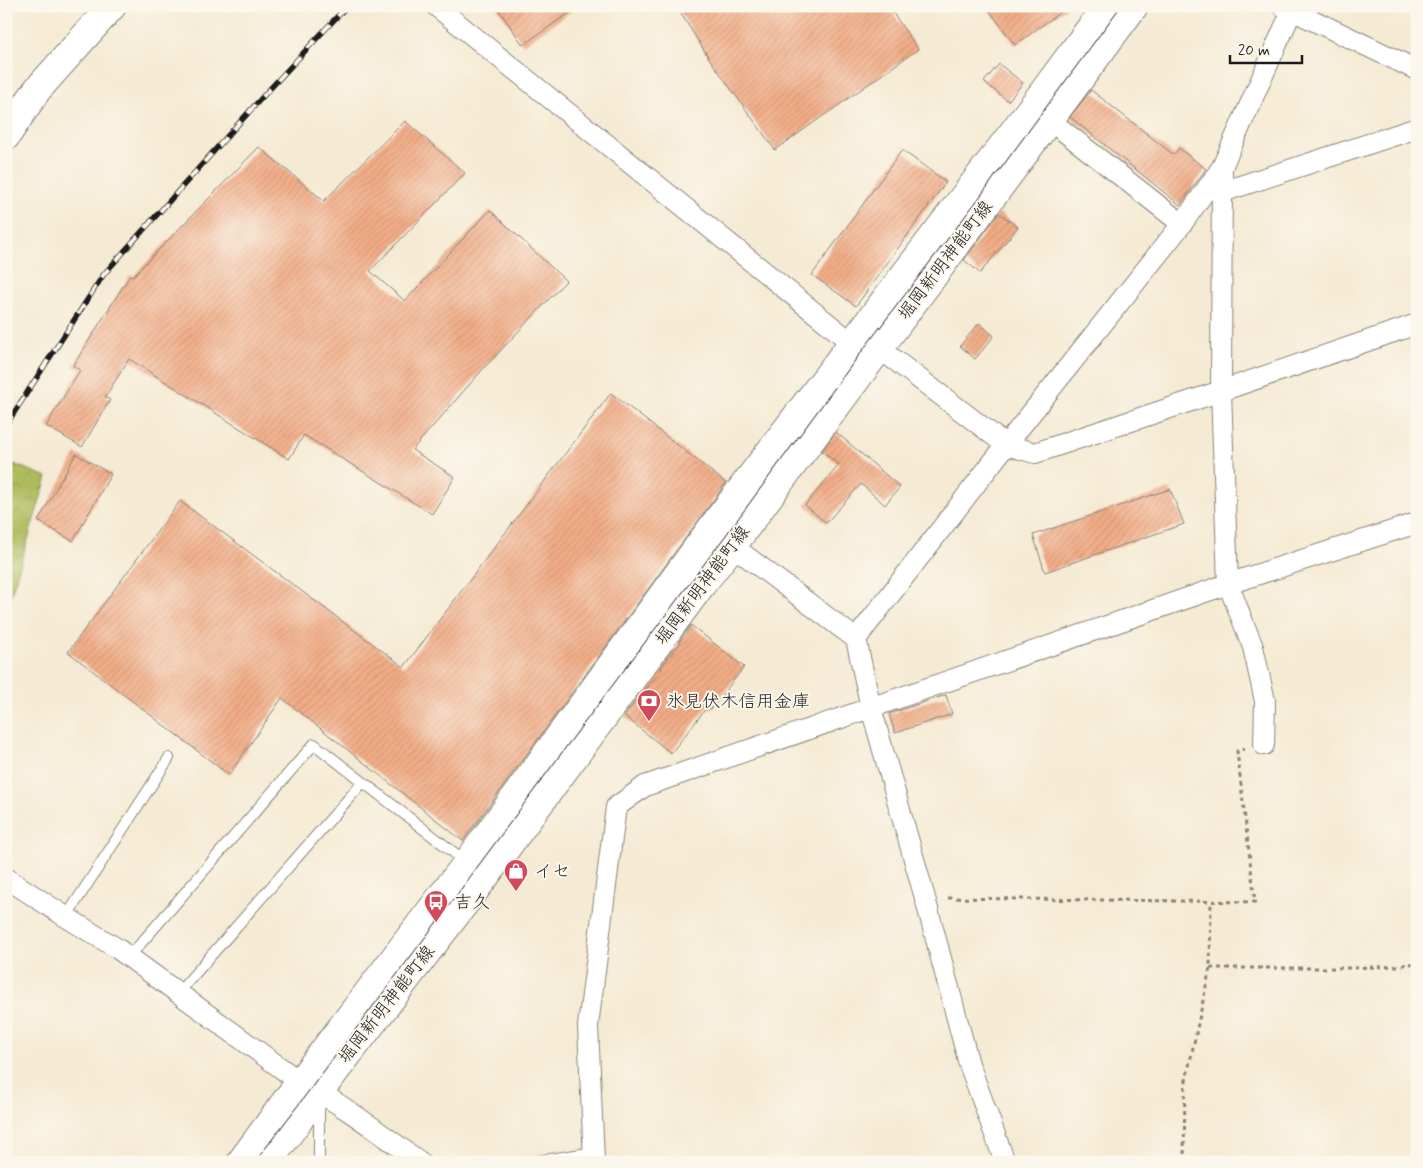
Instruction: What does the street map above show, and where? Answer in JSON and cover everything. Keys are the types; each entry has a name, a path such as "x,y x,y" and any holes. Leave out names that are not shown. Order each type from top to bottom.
{"main road":[{"path":"6,136 37,90 112,6"},
{"name":"堀岡新明神能町線","path":"241,1162 309,1087 484,878 879,348 1041,113 1107,6"},
{"name":"堀岡新明神能町線","path":"268,1162 309,1087 466,863 711,529 852,343 1041,113 1134,6"}],"street":[{"path":"436,6 852,343 879,348 1006,446 1035,453 1417,324"},
{"path":"856,639 1182,224 1222,167 1290,8 1417,70"},
{"path":"1041,113 1182,224"},
{"path":"1222,192 1417,128"},
{"path":"1222,167 1221,391 1228,584 1253,647 1265,701 1264,745"},
{"path":"594,1157 588,1026 616,807 645,786 1228,584 1417,523"},
{"path":"711,529 856,639 871,708 925,898 969,1064 1005,1162"},
{"path":"6,878 129,957 309,1087 372,1127 420,1162"}],"lane":[{"path":"129,957 314,744 466,863"},
{"path":"66,917 169,758"},
{"path":"179,992 363,782"},
{"path":"309,1087 319,1162"},
{"path":"532,1162 594,1157"}],"path":[{"path":"925,898 1255,902 1237,751 1264,745"},
{"path":"1184,1162 1185,1085 1210,968 1211,902"},
{"path":"1210,968 1352,968 1417,963"}],"green space":[{"path":"6,461 47,477 6,611"}],"building":[{"path":"496,6 579,6 523,45"},
{"path":"676,6 888,6 918,49 775,150 711,61"},
{"path":"986,6 1069,6 1015,45"},
{"path":"999,64 1023,83 1008,101 984,82"},
{"path":"1091,90 1174,155 1179,148 1206,169 1180,205 1070,117"},
{"path":"405,121 465,173 370,271 405,301 490,210 566,281 483,369 412,450 455,477 432,514 304,435 289,459 129,359 105,397 110,400 82,447 46,426 80,370 73,366 130,275 133,276 259,147 324,201"},
{"path":"902,150 946,182 856,306 812,275"},
{"path":"999,213 1018,227 980,273 964,260"},
{"path":"979,323 994,336 975,359 960,346"},
{"path":"611,393 726,483 463,841 282,698 229,775 68,652 180,501 404,667"},
{"path":"836,432 900,487 885,505 861,484 826,523 805,505 839,465 822,451"},
{"path":"76,454 111,474 73,541 38,521"},
{"path":"1170,489 1184,524 1045,572 1033,535"},
{"path":"691,625 744,667 711,709 708,706 671,753 624,716 662,669 661,667 680,643"},
{"path":"946,695 952,714 895,733 889,714"}],"tram line":[{"path":"255,1162 436,923 1121,6"}],"railway":[{"path":"6,425 104,274 266,93 347,6"}],"place":[{"name":"氷見伏木信用金庫","path":"649,722"},
{"name":"イセ","path":"516,892"},
{"name":"吉久","path":"436,923"}]}
